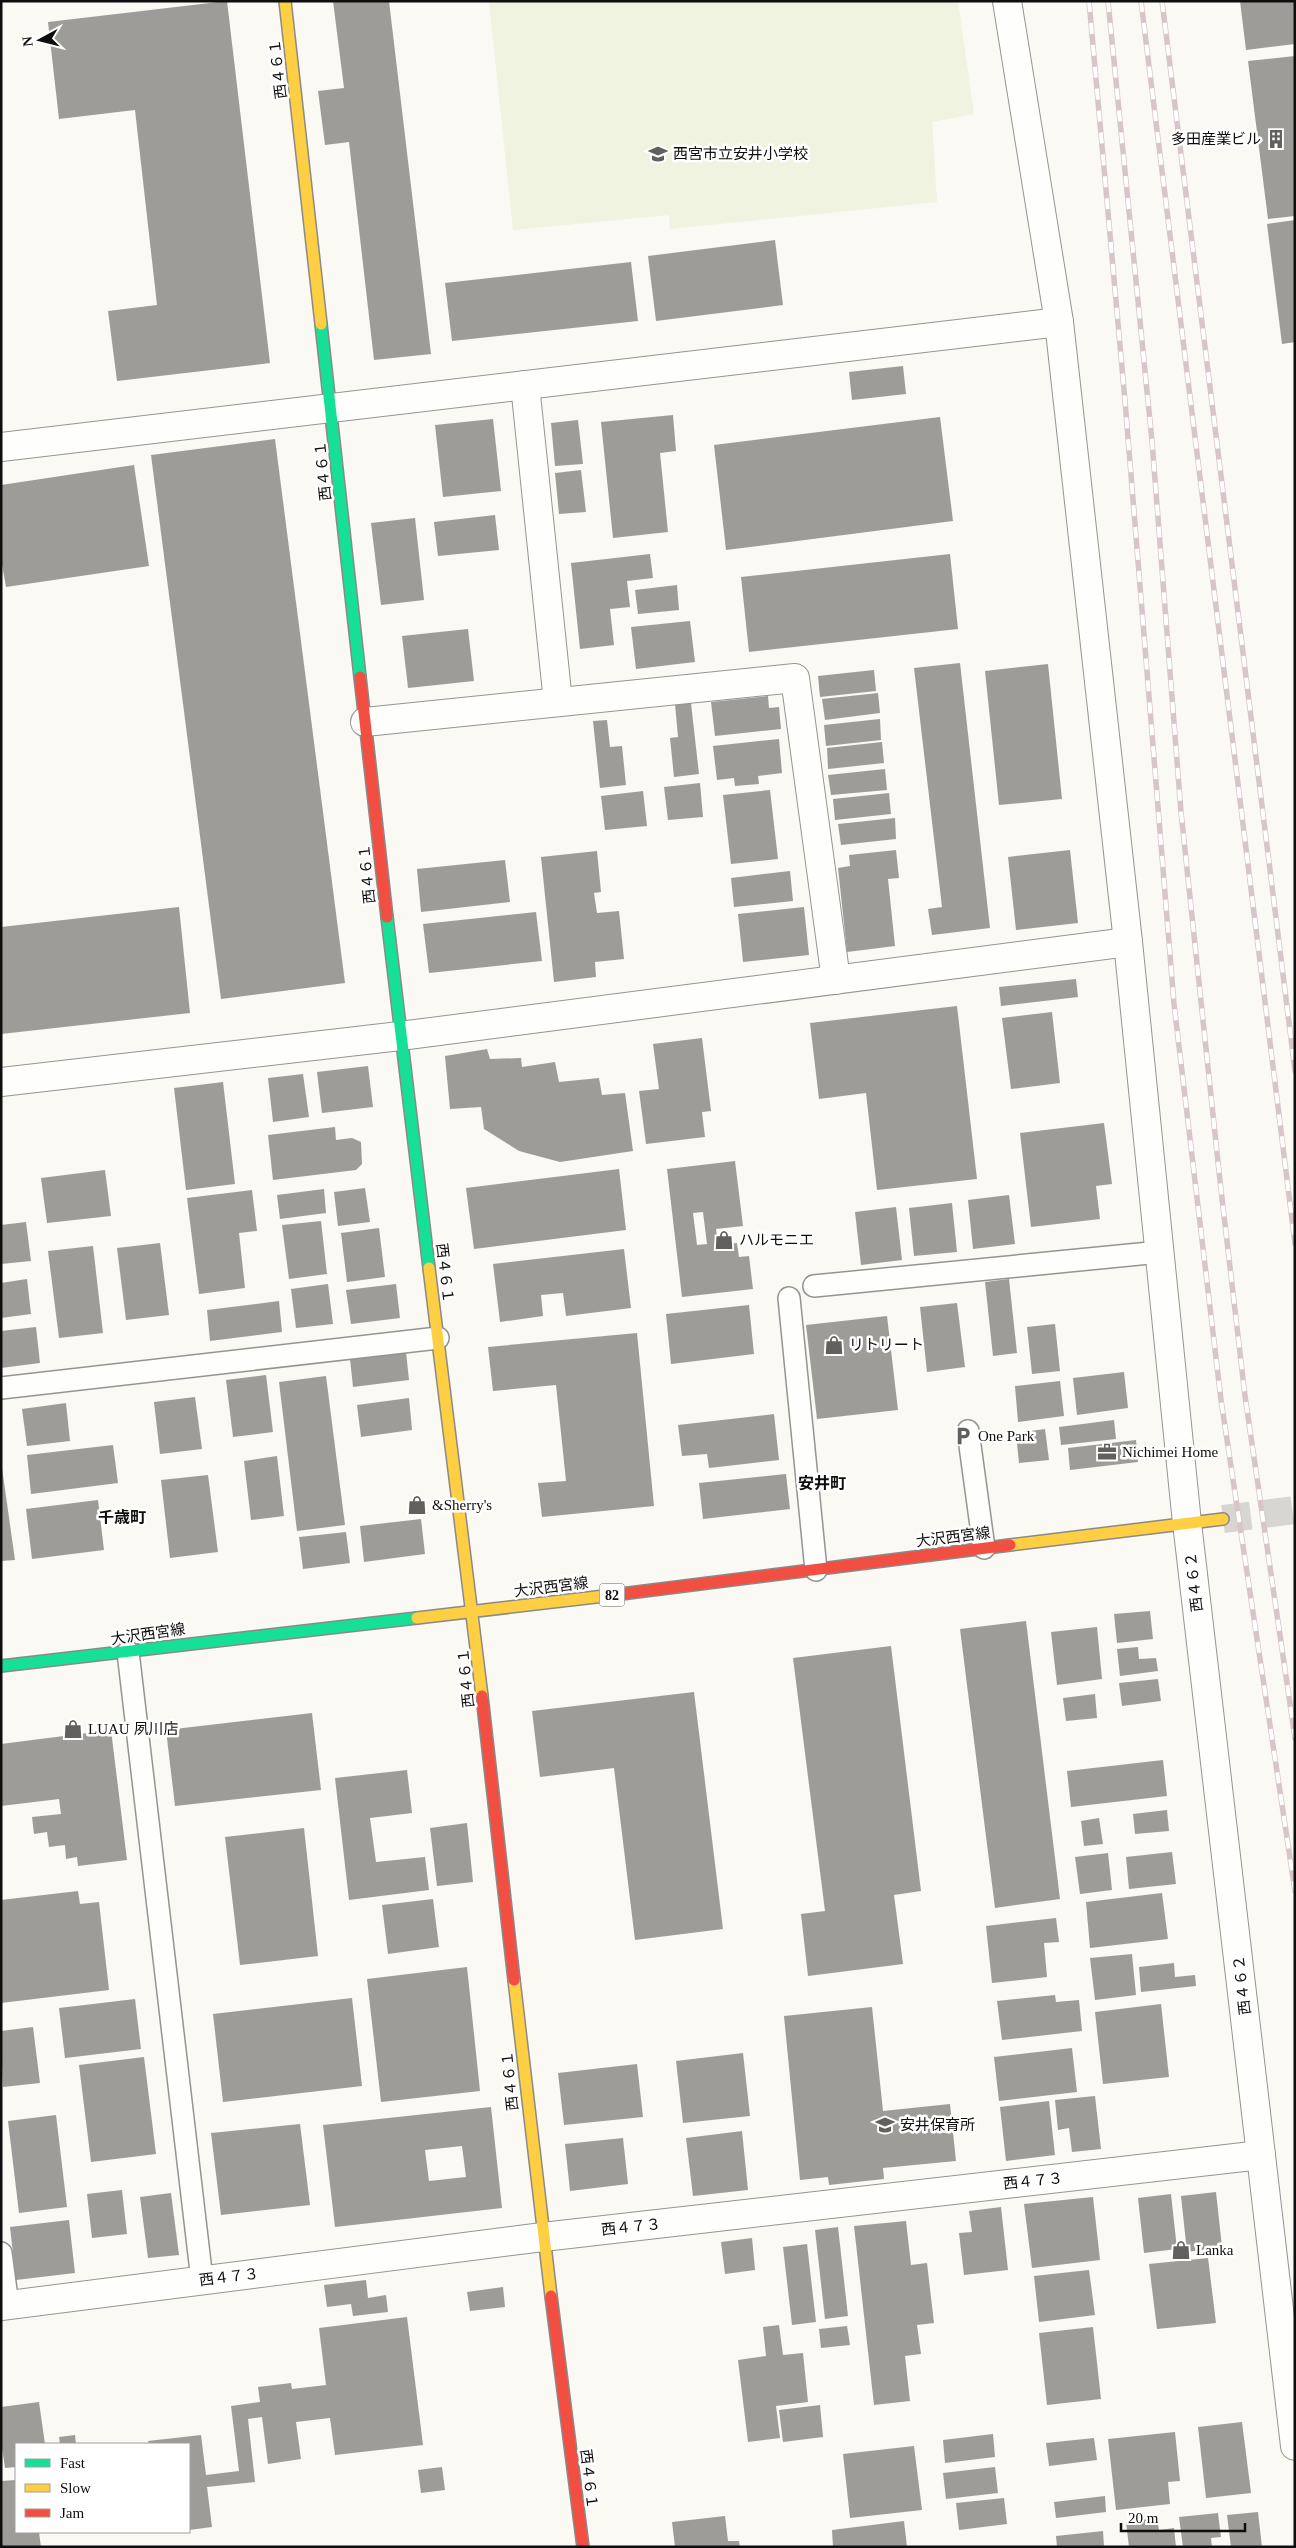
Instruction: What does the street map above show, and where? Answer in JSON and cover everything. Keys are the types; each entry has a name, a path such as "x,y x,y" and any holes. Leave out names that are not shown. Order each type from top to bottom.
{"street":[{"name":"西４６１","path":"285,1 332,407 400,1036 473,1612 542,2237 583,2547"},
{"name":"西４６２","path":"1007,1 1059,322 1128,942 1187,1523 1295,2446"},
{"path":"1,447 1059,322"},
{"path":"526,385 558,702"},
{"path":"366,722 795,678 836,980"},
{"path":"1,1082 400,1036 1128,942"},
{"name":"大沢西宮線","path":"1,1666 473,1612 1223,1519"},
{"name":"西４７３","path":"5,2306 542,2237 1262,2155"}],"lane":[{"path":"814,1286 1160,1252"},
{"path":"789,1298 816,1570"},
{"path":"1,1388 438,1338"},
{"path":"968,1431 984,1548"},
{"path":"128,1652 202,2280"},
{"path":"1,2253 5,2306"}],"green space":[{"path":"489,1 958,1 974,114 932,122 937,202 670,229 669,215 513,230"}],"building":[{"path":"227,1 270,363 117,381 108,311 157,305 135,110 59,119 48,22"},
{"path":"333,1 389,1 431,354 374,360 349,142 325,145 318,91 344,88"},
{"path":"1240,1 1295,1 1295,44 1246,50"},
{"name":"多田産業ビル","path":"1295,56 1295,216 1268,219 1248,61"},
{"path":"1295,220 1295,342 1282,344 1267,224"},
{"path":"775,240 783,305 656,321 648,256"},
{"path":"631,262 638,321 452,341 445,283"},
{"path":"903,366 906,394 852,400 849,372"},
{"path":"673,415 676,451 660,453 668,532 613,538 601,422"},
{"path":"940,417 953,521 726,550 714,445"},
{"path":"493,419 501,491 443,497 435,425"},
{"path":"578,420 583,464 555,466 551,423"},
{"path":"275,439 345,983 221,999 151,455"},
{"path":"134,465 149,566 6,587 1,559 1,485"},
{"path":"581,470 586,512 559,514 555,473"},
{"path":"495,515 499,550 438,556 434,522"},
{"path":"415,518 424,600 381,605 371,523"},
{"path":"650,554 653,578 627,581 630,607 610,609 614,645 580,649 571,563"},
{"path":"950,554 958,629 749,652 741,577"},
{"path":"677,585 679,610 638,614 635,590"},
{"path":"690,621 695,662 636,669 631,627"},
{"path":"468,629 474,681 408,688 402,636"},
{"path":"960,663 990,928 932,935 928,909 942,907 914,668"},
{"path":"1048,664 1062,799 999,805 985,671"},
{"path":"874,670 876,691 820,697 818,676"},
{"path":"878,693 880,713 825,720 822,699"},
{"path":"768,696 769,708 779,707 781,729 715,736 711,702"},
{"path":"691,703 699,774 674,777 670,738 678,737 675,704"},
{"path":"880,719 881,740 826,746 824,725"},
{"path":"607,720 610,747 622,746 626,785 600,788 593,721"},
{"path":"779,739 782,773 758,776 759,784 735,786 734,778 717,780 713,746"},
{"path":"882,742 884,763 828,769 827,748"},
{"path":"885,769 887,790 831,795 828,775"},
{"path":"700,783 703,817 668,820 664,787"},
{"path":"770,790 778,859 731,864 723,795"},
{"path":"643,791 647,826 605,830 601,796"},
{"path":"889,793 891,814 835,820 833,799"},
{"path":"895,818 896,839 841,845 838,824"},
{"path":"896,850 899,878 888,879 895,946 847,952 838,868 850,866 849,855"},
{"path":"1070,850 1078,923 1016,930 1008,857"},
{"path":"597,851 601,892 594,893 597,913 619,911 624,959 595,962 596,977 554,982 541,857"},
{"path":"505,860 510,902 421,912 417,869"},
{"path":"790,871 793,901 734,907 731,878"},
{"path":"179,907 190,1013 1,1034 1,927"},
{"path":"804,907 809,955 743,962 738,914"},
{"path":"536,912 542,961 429,973 423,924"},
{"path":"1076,979 1078,997 1001,1006 999,987"},
{"path":"957,1006 977,1179 877,1190 866,1093 819,1099 810,1023"},
{"path":"1052,1012 1060,1083 1011,1089 1002,1018"},
{"path":"702,1038 711,1111 702,1112 705,1137 646,1144 639,1091 659,1089 653,1044"},
{"path":"487,1049 490,1059 521,1058 522,1067 555,1062 559,1082 599,1078 602,1095 625,1093 633,1151 560,1162 519,1151 484,1129 481,1107 450,1109 445,1056"},
{"path":"368,1066 373,1107 322,1113 317,1072"},
{"path":"303,1074 309,1117 273,1122 268,1078"},
{"path":"223,1082 235,1184 186,1190 174,1088"},
{"path":"1104,1123 1112,1184 1096,1186 1100,1219 1031,1227 1020,1133"},
{"path":"335,1127 336,1140 352,1138 361,1142 362,1164 356,1170 273,1180 268,1135"},
{"path":"735,1161 743,1226 716,1229 718,1245 737,1243 739,1257 749,1256 753,1289 682,1297 667,1169","holes":["703,1212 707,1244 697,1245 693,1213"]},
{"path":"619,1169 626,1230 474,1249 466,1188"},
{"path":"105,1170 111,1216 47,1223 41,1178"},
{"path":"365,1188 370,1222 338,1226 334,1192"},
{"path":"324,1189 326,1213 280,1219 277,1195"},
{"path":"252,1190 257,1231 239,1233 245,1288 199,1294 187,1198"},
{"path":"1009,1195 1015,1244 973,1249 968,1200"},
{"path":"952,1203 957,1252 914,1256 909,1208"},
{"path":"896,1207 902,1260 861,1265 855,1212"},
{"path":"321,1221 327,1274 289,1279 282,1225"},
{"path":"26,1222 31,1261 1,1264 1,1225"},
{"path":"379,1228 385,1277 347,1282 341,1233"},
{"path":"160,1243 169,1315 126,1320 117,1248"},
{"path":"93,1246 103,1333 59,1338 48,1251"},
{"path":"624,1249 631,1308 566,1316 563,1293 541,1295 543,1316 500,1322 493,1264"},
{"path":"27,1279 31,1314 1,1318 1,1283"},
{"path":"1009,1279 1017,1353 993,1356 985,1282"},
{"path":"328,1284 333,1324 296,1328 291,1289"},
{"path":"396,1284 400,1318 351,1324 346,1290"},
{"path":"279,1301 282,1332 210,1341 207,1310"},
{"path":"957,1303 965,1367 927,1372 920,1307"},
{"path":"749,1305 754,1354 671,1364 666,1314"},
{"path":"887,1316 898,1410 817,1419 806,1325"},
{"path":"1055,1324 1060,1371 1032,1374 1027,1327"},
{"path":"36,1327 40,1363 1,1368 1,1331"},
{"path":"637,1333 654,1506 542,1517 538,1483 566,1481 556,1385 493,1391 488,1347"},
{"path":"406,1352 409,1380 353,1387 350,1359"},
{"path":"1124,1372 1128,1408 1077,1415 1073,1378"},
{"path":"266,1375 273,1432 233,1437 226,1380"},
{"path":"326,1376 345,1525 297,1531 279,1382"},
{"path":"1060,1381 1064,1416 1018,1422 1015,1386"},
{"path":"195,1397 202,1449 160,1454 154,1402"},
{"path":"409,1398 412,1430 361,1437 357,1405"},
{"path":"66,1403 70,1441 27,1446 22,1409"},
{"path":"774,1414 779,1460 709,1468 707,1454 682,1456 678,1425"},
{"path":"1114,1420 1116,1439 1061,1445 1059,1427"},
{"path":"1045,1429 1049,1460 1019,1463 1016,1433"},
{"path":"1136,1440 1138,1462 1070,1470 1068,1448"},
{"path":"113,1445 118,1483 31,1494 27,1455"},
{"path":"277,1456 284,1516 251,1520 244,1461"},
{"path":"1,1461 15,1560 1,1561"},
{"path":"786,1474 790,1509 703,1519 699,1483"},
{"path":"208,1475 218,1552 170,1558 161,1480"},
{"path":"98,1500 104,1550 32,1559 26,1509"},
{"path":"421,1519 425,1554 364,1562 360,1526"},
{"path":"346,1532 350,1563 303,1569 299,1537"},
{"path":"1150,1611 1153,1639 1117,1643 1114,1614"},
{"path":"1026,1621 1060,1899 995,1908 960,1629"},
{"path":"1097,1627 1102,1679 1057,1685 1051,1632"},
{"path":"891,1646 921,1891 894,1895 903,1964 808,1976 801,1914 825,1911 793,1658"},
{"path":"1138,1647 1139,1659 1156,1658 1158,1671 1120,1676 1117,1649"},
{"path":"1158,1679 1161,1701 1122,1706 1119,1683"},
{"path":"694,1692 723,1929 635,1940 614,1768 540,1777 532,1711"},
{"path":"1095,1694 1097,1718 1066,1721 1063,1698"},
{"path":"312,1713 321,1790 175,1806 166,1730"},
{"path":"111,1730 127,1860 78,1866 77,1857 66,1859 65,1845 49,1847 47,1832 34,1834 32,1817 61,1814 59,1799 1,1806 1,1744"},
{"path":"1163,1760 1167,1796 1071,1807 1067,1771"},
{"path":"407,1770 412,1813 370,1818 376,1862 425,1857 429,1890 349,1900 335,1778"},
{"path":"1167,1810 1169,1831 1135,1834 1133,1814"},
{"path":"1099,1818 1103,1844 1084,1846 1081,1821"},
{"path":"467,1823 473,1882 437,1886 430,1828"},
{"path":"304,1828 318,1956 240,1965 225,1837"},
{"path":"1172,1852 1176,1884 1129,1889 1126,1857"},
{"path":"1108,1853 1112,1890 1080,1894 1075,1857"},
{"path":"78,1891 80,1904 99,1902 109,1990 1,2003 1,1900"},
{"path":"1162,1893 1168,1939 1090,1948 1086,1902"},
{"path":"433,1899 439,1947 388,1954 382,1905"},
{"path":"1056,1918 1059,1942 1044,1943 1047,1977 992,1983 986,1926"},
{"path":"1132,1954 1136,1995 1095,2000 1090,1958"},
{"path":"1174,1963 1175,1977 1195,1975 1196,1986 1141,1992 1139,1967"},
{"path":"467,1967 480,2091 381,2102 367,1979"},
{"path":"1055,1995 1056,2002 1079,2000 1082,2031 1002,2040 997,2001"},
{"path":"352,1998 362,2086 223,2102 213,2014"},
{"path":"135,1999 141,2049 65,2058 59,2008"},
{"path":"1161,2004 1169,2077 1103,2084 1095,2012"},
{"path":"872,2007 883,2111 950,2104 956,2161 883,2168 884,2179 829,2185 828,2177 800,2180 784,2016"},
{"path":"33,2027 40,2083 3,2087 1,2031"},
{"path":"1072,2048 1077,2092 999,2101 994,2057"},
{"path":"743,2053 750,2116 683,2123 676,2061"},
{"path":"144,2057 156,2154 91,2162 79,2065"},
{"path":"637,2064 643,2117 564,2125 558,2073"},
{"path":"1095,2096 1101,2149 1072,2152 1069,2128 1058,2130 1055,2100"},
{"path":"1049,2101 1055,2155 1006,2161 1000,2107"},
{"path":"491,2107 502,2208 335,2227 323,2125","holes":["462,2146 466,2177 429,2181 425,2150"]},
{"path":"56,2115 67,2207 19,2213 8,2121"},
{"path":"300,2124 310,2205 221,2215 211,2133"},
{"path":"742,2131 748,2190 693,2196 686,2138"},
{"path":"623,2138 628,2184 570,2191 565,2144"},
{"path":"122,2190 127,2234 92,2238 87,2194"},
{"path":"1216,2192 1222,2247 1187,2252 1181,2196"},
{"path":"171,2193 179,2255 148,2258 140,2197"},
{"path":"1171,2194 1177,2249 1144,2253 1138,2198"},
{"path":"1093,2197 1100,2260 1032,2268 1024,2204"},
{"path":"1001,2207 1008,2270 964,2275 959,2233 972,2232 969,2211"},
{"path":"69,2220 75,2273 16,2280 10,2227"},
{"path":"906,2221 911,2265 927,2263 934,2323 917,2325 921,2354 905,2356 910,2401 874,2405 854,2226"},
{"path":"838,2227 848,2316 825,2319 815,2230"},
{"path":"752,2238 755,2270 725,2274 721,2242"},
{"path":"807,2244 816,2322 792,2325 783,2247"},
{"path":"1208,2258 1216,2323 1157,2329 1149,2264"},
{"path":"1089,2270 1095,2315 1039,2322 1034,2276"},
{"path":"366,2280 368,2298 386,2295 388,2312 353,2316 351,2304 327,2307 324,2285"},
{"path":"503,2287 505,2307 470,2311 467,2292"},
{"path":"407,2317 423,2445 335,2455 330,2418 296,2422 301,2459 268,2464 262,2417 248,2419 255,2482 207,2487 212,2527 190,2530 190,2443 149,2443 148,2441 201,2435 206,2475 239,2471 231,2406 260,2402 258,2387 291,2383 292,2389 326,2385 319,2328"},
{"path":"779,2325 783,2355 803,2353 808,2402 776,2406 780,2438 748,2442 738,2360 766,2356 763,2327"},
{"path":"847,2326 850,2345 821,2348 819,2329"},
{"path":"1093,2327 1101,2399 1047,2405 1039,2333"},
{"path":"39,2402 45,2443 15,2443 15,2467 5,2468 1,2440 1,2407"},
{"path":"820,2405 823,2437 783,2442 779,2410"},
{"path":"1242,2422 1251,2493 1206,2498 1198,2427"},
{"path":"1175,2432 1180,2481 1168,2482 1170,2504 1116,2510 1108,2439"},
{"path":"993,2434 995,2457 945,2463 943,2440"},
{"path":"75,2435 76,2443 60,2443 59,2437"},
{"path":"1094,2438 1097,2460 1049,2466 1046,2443"},
{"path":"914,2446 922,2510 850,2518 843,2454"},
{"path":"442,2467 445,2490 421,2493 418,2470"},
{"path":"995,2467 998,2493 946,2499 943,2473"},
{"path":"15,2480 15,2533 39,2533 41,2547 1,2547 1,2481"},
{"path":"1105,2496 1106,2512 1056,2518 1054,2502"},
{"path":"1004,2498 1007,2524 959,2530 956,2503"},
{"path":"1258,2512 1262,2547 1231,2547 1227,2515"},
{"path":"1218,2513 1221,2537 1211,2538 1212,2547 1183,2547 1179,2517"},
{"path":"725,2516 728,2541 739,2541 740,2547 675,2547 672,2522"},
{"path":"1157,2518 1159,2530 1174,2528 1176,2547 1129,2547 1126,2522"},
{"path":"904,2521 907,2547 833,2547 832,2530"},
{"path":"1103,2531 1104,2547 1057,2547 1056,2536"}],"tunnel":[{"path":"1223,1519 1295,1510"}],"railway":[{"path":"1089,1 1125,401 1174,1004 1221,1400 1295,1891"},
{"path":"1108,1 1152,441 1181,812 1220,1181 1245,1396 1295,1738"},
{"path":"1141,1 1295,1244"},
{"path":"1162,1 1295,1071"}],"traffic: fast":[{"path":"321,324 360,677"},
{"path":"387,917 429,1268"},
{"path":"1,1666 417,1618"}],"traffic: slow":[{"path":"285,1 321,324"},
{"path":"429,1268 482,1696"},
{"path":"1010,1545 1223,1519"},
{"path":"417,1618 613,1595"},
{"path":"514,1980 551,2296"}],"traffic: jam":[{"path":"360,677 387,917"},
{"path":"613,1595 1010,1545"},
{"path":"482,1696 514,1980"},
{"path":"551,2296 583,2547"}],"place":[{"name":"多田産業ビル","path":"1276,139"},
{"name":"西宮市立安井小学校","path":"658,154"},
{"name":"ハルモニエ","path":"724,1240"},
{"name":"リトリート","path":"834,1345"},
{"name":"One Park","path":"963,1436"},
{"name":"Nichimei Home","path":"1107,1452"},
{"name":"&Sherry's","path":"417,1505"},
{"name":"LUAU 夙川店","path":"73,1729"},
{"name":"安井保育所","path":"885,2125"},
{"name":"Lanka","path":"1181,2250"}],"district":[{"name":"安井町","path":"822,1483"},
{"name":"千歳町","path":"122,1517"}]}
